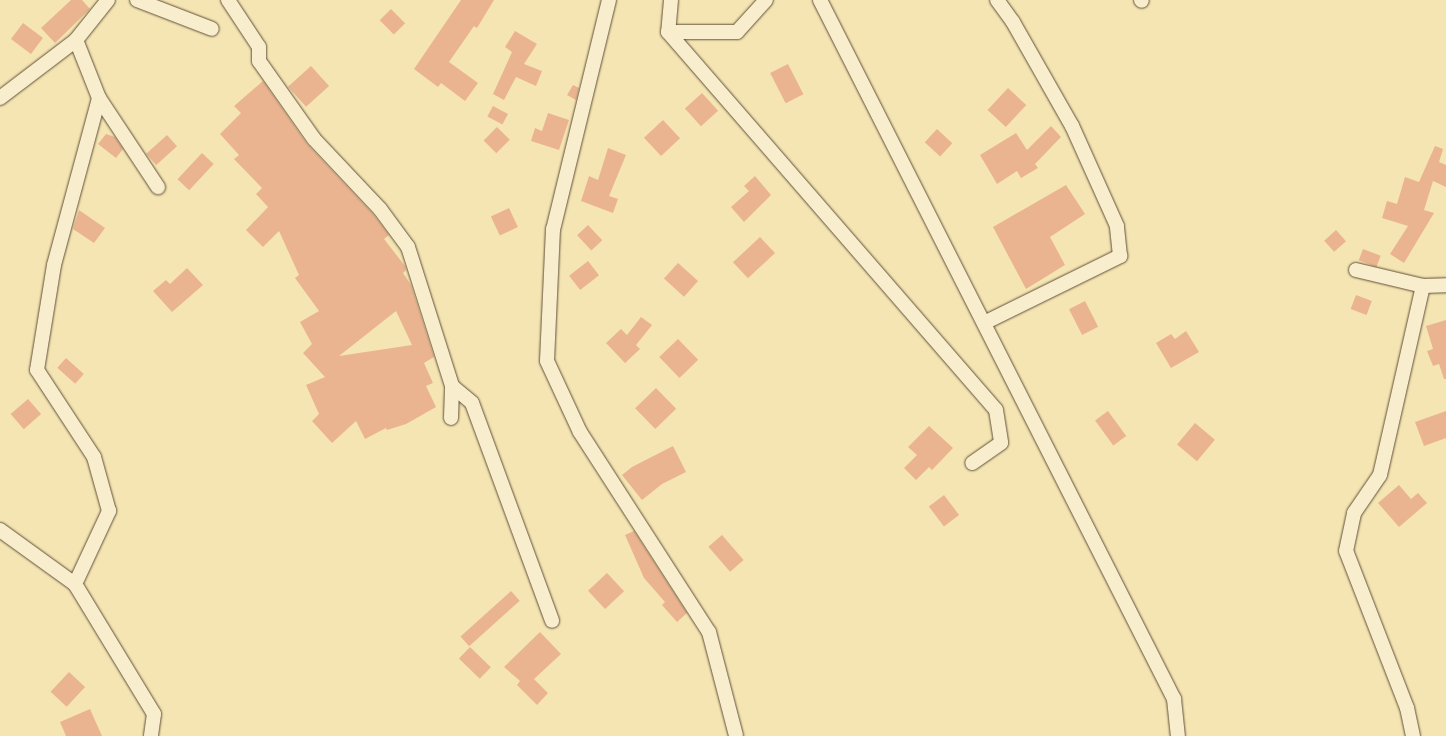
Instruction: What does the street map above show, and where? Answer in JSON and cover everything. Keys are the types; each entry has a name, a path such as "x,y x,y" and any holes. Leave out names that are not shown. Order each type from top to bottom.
{"street":[{"path":"0,98 76,40 108,0"},
{"path":"137,0 212,29"},
{"path":"228,0 259,47 259,61 314,139 380,209 408,247 452,386 451,418"},
{"path":"609,0 553,229 547,361 580,432 709,632 736,736"},
{"path":"671,0 668,32 996,410 1000,443 972,463"},
{"path":"668,32 737,32 766,0"},
{"path":"820,0 1174,699 1178,736"},
{"path":"984,323 1120,256 1117,226 1072,126 1013,22 998,0"},
{"path":"76,40 99,98 158,187"},
{"path":"75,584 108,512 94,457 37,370 54,265 99,98"},
{"path":"1356,270 1423,286 1446,285"},
{"path":"1413,736 1407,708 1346,550 1354,514 1380,475 1423,286"},
{"path":"452,386 472,403 552,622"},
{"path":"0,530 75,584 154,714 151,736"}],"building":[{"path":"71,0 82,0 90,9 55,43 41,28"},
{"path":"461,0 494,0 477,28 474,26 449,62 478,83 465,101 441,83 438,87 414,69"},
{"path":"391,9 405,23 394,34 380,20"},
{"path":"23,23 43,38 31,54 11,39"},
{"path":"515,31 537,44 524,64 542,71 536,86 516,77 504,100 493,94 512,52 505,47"},
{"path":"788,64 803,94 786,103 770,73"},
{"path":"311,66 329,86 306,107 288,87"},
{"path":"263,81 307,144 373,214 389,235 384,239 405,266 406,270 403,273 411,285 434,357 424,363 433,383 426,386 436,407 406,424 387,430 386,428 365,439 356,421 332,443 312,421 319,414 306,385 325,377 303,353 312,344 300,322 319,311 295,278 299,275 279,231 263,247 246,230 268,207 256,194 262,188 234,159 239,155 220,134 241,113 234,106","holes":["396,311 412,345 339,356"]},
{"path":"573,85 579,88 576,100 567,95"},
{"path":"1008,88 1026,105 1006,127 988,110"},
{"path":"702,93 718,111 701,126 685,108"},
{"path":"493,106 508,114 502,125 487,117"},
{"path":"548,113 569,120 559,150 531,141 535,128 542,131"},
{"path":"663,120 680,138 661,156 644,138"},
{"path":"1051,126 1061,137 1035,164 1038,168 1021,178 1017,171 997,184 980,155 1016,133 1027,150"},
{"path":"497,127 510,140 496,153 484,140"},
{"path":"937,129 952,143 940,156 925,142"},
{"path":"106,134 115,137 123,149 116,158 98,144"},
{"path":"167,135 177,146 156,165 146,154"},
{"path":"1435,146 1443,149 1439,162 1446,165 1446,187 1433,181 1424,210 1434,213 1404,263 1390,254 1408,226 1382,218 1387,201 1397,204 1405,177 1419,182"},
{"path":"608,148 626,155 609,196 618,199 613,213 581,201 589,176 598,180"},
{"path":"202,153 214,164 189,190 177,179"},
{"path":"755,176 771,195 744,222 731,207 749,191 744,186"},
{"path":"1066,185 1085,214 1050,237 1065,265 1026,289 993,227"},
{"path":"509,208 518,227 500,235 491,216"},
{"path":"79,210 105,228 94,243 73,229"},
{"path":"588,225 602,240 591,251 577,235"},
{"path":"1336,230 1346,241 1334,252 1324,241"},
{"path":"760,237 775,253 748,278 733,262"},
{"path":"1363,249 1381,256 1376,267 1359,260"},
{"path":"588,261 599,275 580,290 569,276"},
{"path":"678,263 698,281 684,297 664,279"},
{"path":"187,268 203,285 172,312 153,291 166,280 170,284"},
{"path":"1356,295 1372,301 1366,315 1351,309"},
{"path":"1085,301 1098,327 1082,335 1069,309"},
{"path":"641,317 652,325 636,345 640,349 625,363 606,343 621,329 627,335"},
{"path":"1446,320 1446,379 1444,379 1439,364 1433,366 1427,351 1433,349 1426,326"},
{"path":"1186,331 1199,352 1171,368 1156,343 1171,334 1175,339"},
{"path":"678,339 698,360 679,378 659,357"},
{"path":"66,358 84,374 75,384 57,368"},
{"path":"656,388 676,409 655,429 635,408"},
{"path":"28,399 41,414 24,429 11,414"},
{"path":"1108,411 1126,436 1113,445 1095,420"},
{"path":"1446,411 1446,438 1424,446 1415,422"},
{"path":"1195,423 1215,440 1197,461 1177,444"},
{"path":"929,426 953,448 932,470 929,467 916,480 904,468 917,455 908,447"},
{"path":"673,446 686,472 662,484 642,500 622,475 632,467"},
{"path":"1399,485 1411,499 1418,493 1427,503 1399,527 1378,503"},
{"path":"944,495 959,515 944,526 929,506"},
{"path":"634,531 687,613 677,622 662,605 665,602 644,578 625,535"},
{"path":"722,535 744,560 730,572 708,547"},
{"path":"607,573 624,591 605,609 588,591"},
{"path":"511,591 520,601 469,646 460,637"},
{"path":"540,632 561,654 534,679 548,693 537,705 517,685 520,681 504,667"},
{"path":"470,647 491,667 480,679 459,659"},
{"path":"69,672 85,687 67,707 51,692"},
{"path":"90,709 102,736 66,736 60,722"}]}
